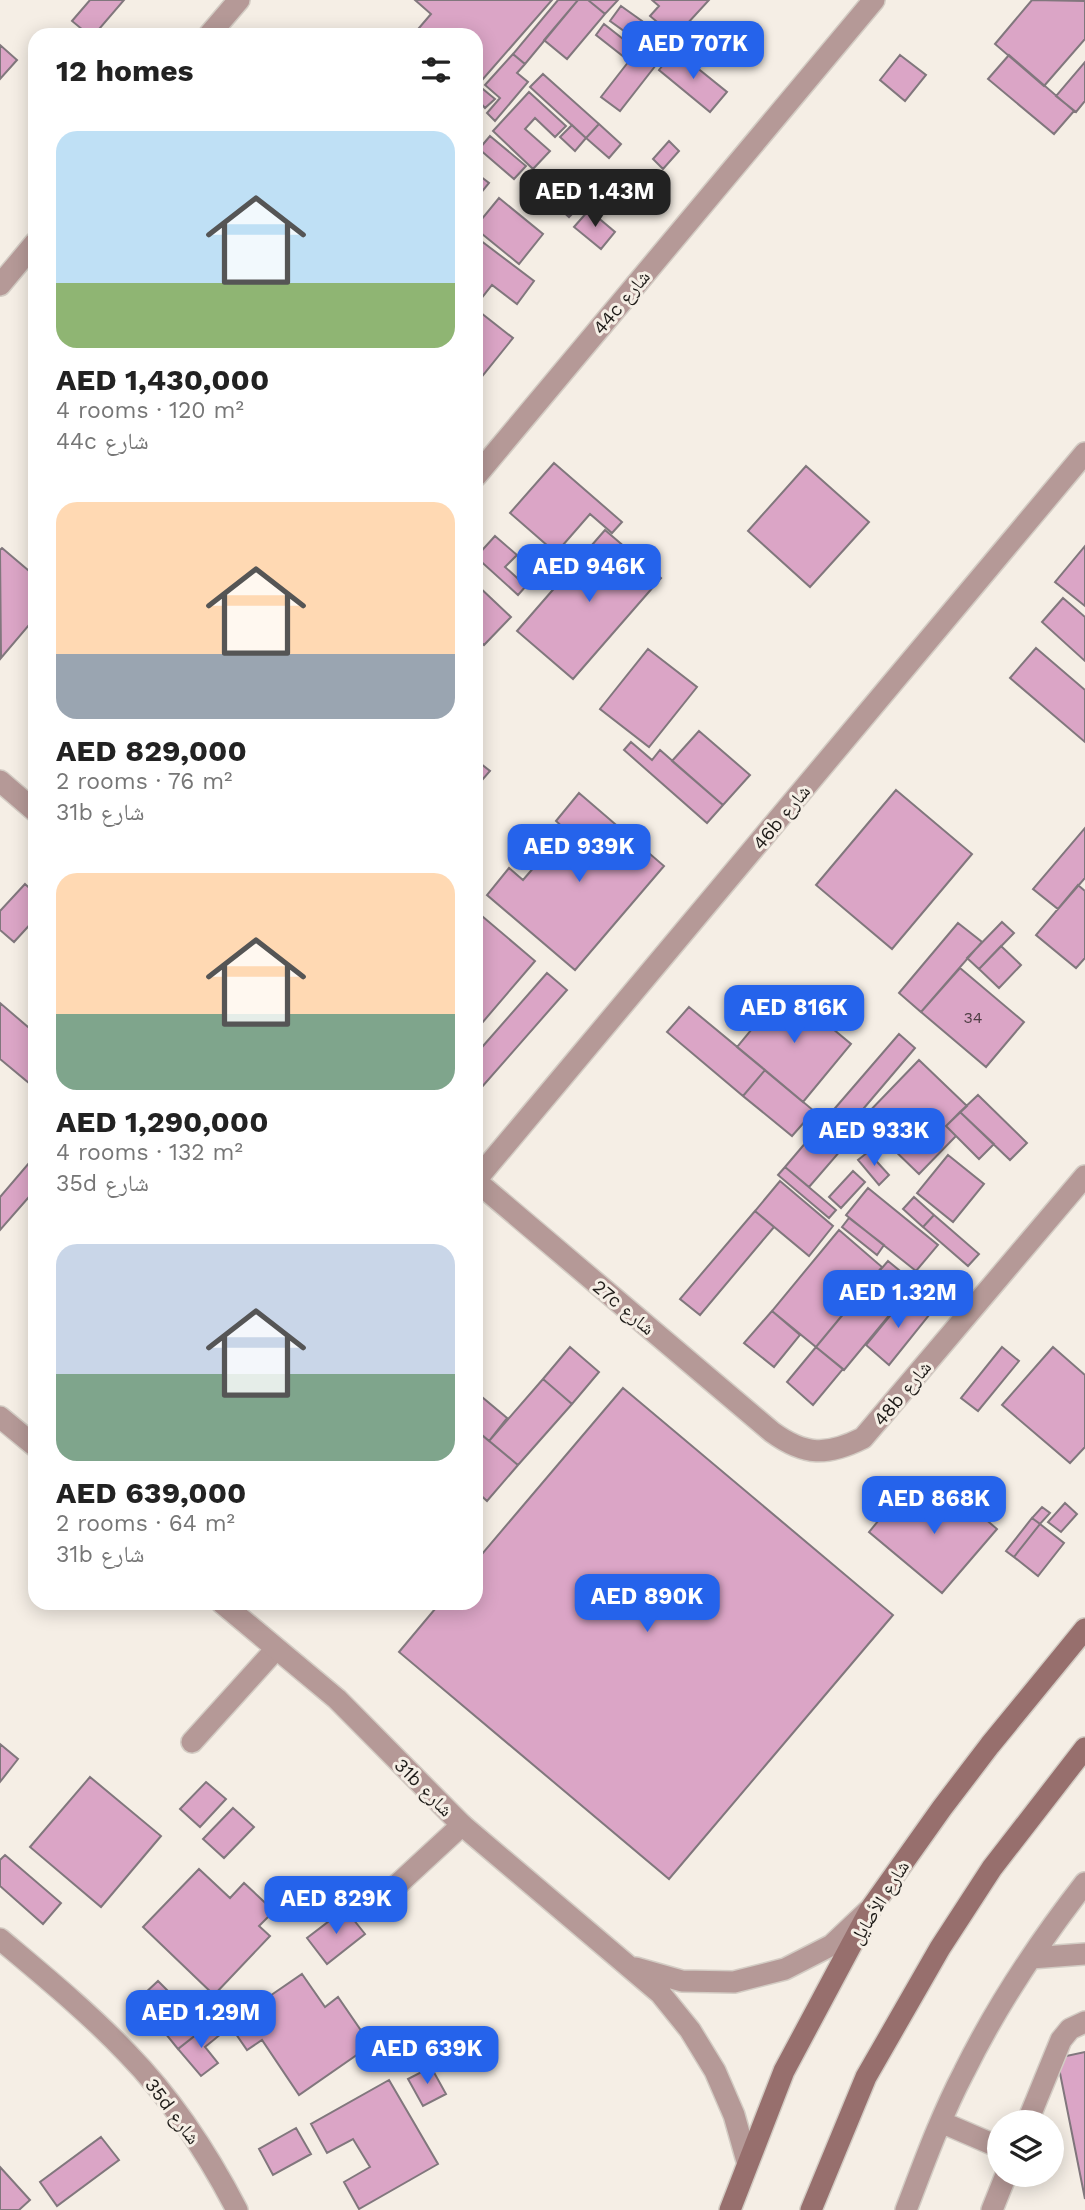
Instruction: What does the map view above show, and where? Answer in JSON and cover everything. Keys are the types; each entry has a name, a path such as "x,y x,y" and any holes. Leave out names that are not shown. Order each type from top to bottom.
{"main road":[{"name":"شارع الأصايل","path":"730,2210 784,2071 871,1908 990,1745 1085,1629"},
{"path":"811,2210 866,2077 940,1948 992,1868 1085,1748"}],"street":[{"path":"215,28 239,0"},
{"name":"44c شارع","path":"483,468 874,0"},
{"path":"0,285 28,251"},
{"name":"46b شارع","path":"483,1173 1085,453"},
{"path":"0,781 28,805"},
{"name":"48b شارع","path":"772,1432 790,1445 815,1452 840,1450 863,1438 1085,1176"},
{"name":"27c شارع","path":"483,1187 772,1432"},
{"path":"0,1417 28,1440"},
{"name":"31b شارع","path":"230,1610 337,1699 462,1825 660,1993 690,2030 709,2061 734,2115 747,2161"},
{"path":"192,1742 276,1648"},
{"path":"370,1910 462,1825"},
{"path":"906,2210 964,2072 1008,1992 1085,1883"},
{"name":"31b شارع","path":"630,1966 682,1981 734,1982 785,1969 832,1945 871,1908"},
{"name":"35d شارع","path":"0,1939 75,2002 129,2054 177,2113 219,2175 237,2210"},
{"path":"1031,1958 1085,1954"},
{"path":"1032,2110 1061,2040 1070,2029 1085,2022"},
{"path":"941,2122 987,2142"},
{"path":"992,2210 1001,2187"}],"building":[{"path":"90,0 124,0 100,28 80,28 72,21"},
{"path":"415,0 552,0 483,79 483,28 419,28 431,14"},
{"path":"558,0 578,0 525,64 513,54"},
{"path":"578,0 588,0 605,14 567,59 544,40"},
{"path":"588,0 618,0 605,14"},
{"path":"652,0 709,0 675,37 650,16 659,6"},
{"path":"1032,0 1085,1 1085,39 1044,86 995,44"},
{"path":"621,6 642,21 631,36 610,21"},
{"path":"604,24 656,65 620,111 601,97 629,61 596,35"},
{"path":"648,30 668,47 656,61 635,44"},
{"path":"0,45 17,60 0,79"},
{"path":"675,50 727,92 710,112 659,70"},
{"path":"513,54 525,64 517,73 528,82 495,121 487,113 500,98 485,85"},
{"path":"900,55 926,75 905,101 880,80"},
{"path":"1009,55 1074,111 1054,134 988,79"},
{"path":"1085,62 1085,101 1076,112 1056,96"},
{"path":"543,74 599,124 586,138 530,87"},
{"path":"483,89 495,99 485,108 483,106"},
{"path":"529,92 566,126 555,137 535,118 525,129 550,151 533,169 493,131"},
{"path":"599,124 621,144 609,158 586,138"},
{"path":"572,125 586,138 575,151 560,137"},
{"path":"490,136 526,166 514,179 483,152 483,144"},
{"path":"669,141 679,151 663,169 653,159"},
{"path":"483,178 489,183 483,190"},
{"path":"548,178 579,207 569,217 538,189"},
{"path":"499,198 543,234 519,264 483,235 483,217"},
{"path":"589,210 615,232 601,249 574,227"},
{"path":"483,242 534,281 517,304 492,285 483,296"},
{"path":"483,314 513,338 483,375"},
{"path":"554,463 622,522 612,533 590,514 556,553 510,513"},
{"path":"806,466 869,522 810,587 748,531"},
{"path":"605,530 661,578 573,679 517,631"},
{"path":"495,536 517,555 505,567 526,586 518,595 483,563 483,549"},
{"path":"1085,546 1085,606 1055,582"},
{"path":"2,548 28,570 28,626 1,658"},
{"path":"483,591 511,617 483,644"},
{"path":"1063,598 1085,617 1085,661 1042,622"},
{"path":"1036,648 1085,690 1085,742 1010,678"},
{"path":"648,649 697,687 649,747 600,709"},
{"path":"699,731 750,775 723,805 672,761"},
{"path":"631,742 652,760 660,750 723,805 707,823 624,750"},
{"path":"483,766 490,771 483,779"},
{"path":"896,790 972,854 892,949 816,885"},
{"path":"579,793 664,866 575,970 487,895 509,868 523,880 566,830 556,821"},
{"path":"1085,828 1085,878 1058,909 1033,889"},
{"path":"25,884 28,887 28,927 14,942 0,930 0,911"},
{"path":"1078,885 1085,891 1085,958 1076,968 1036,935"},
{"path":"483,917 535,961 483,1022"},
{"path":"1002,922 1014,933 979,969 967,958"},
{"path":"958,923 982,942 921,1012 899,993"},
{"path":"1001,946 1021,965 999,988 979,969"},
{"path":"960,968 1024,1022 986,1067 921,1012"},
{"path":"547,973 567,990 483,1086 483,1046"},
{"path":"785,989 851,1044 803,1102 737,1047"},
{"path":"0,1003 28,1027 28,1082 0,1059"},
{"path":"689,1007 765,1070 743,1096 667,1032"},
{"path":"899,1034 915,1048 847,1128 830,1114"},
{"path":"919,1060 967,1106 946,1126 956,1136 919,1174 862,1119"},
{"path":"765,1070 814,1111 792,1136 743,1096"},
{"path":"978,1095 1027,1143 1010,1160 960,1112"},
{"path":"960,1112 994,1144 979,1159 946,1126"},
{"path":"830,1114 855,1134 809,1187 785,1167"},
{"path":"868,1152 889,1175 879,1185 858,1160"},
{"path":"948,1155 984,1184 953,1222 917,1193"},
{"path":"28,1164 28,1198 0,1230 0,1197"},
{"path":"785,1167 836,1210 829,1218 778,1175"},
{"path":"853,1171 865,1182 841,1208 829,1197"},
{"path":"780,1181 833,1226 809,1256 755,1211"},
{"path":"868,1188 938,1245 916,1271 846,1215"},
{"path":"914,1197 934,1215 923,1227 903,1209"},
{"path":"755,1211 774,1227 700,1315 680,1299"},
{"path":"934,1215 979,1254 968,1266 923,1227"},
{"path":"849,1218 884,1245 877,1255 842,1227"},
{"path":"839,1230 882,1267 816,1347 772,1311"},
{"path":"888,1261 916,1284 897,1306 869,1283"},
{"path":"869,1283 897,1306 844,1370 816,1347"},
{"path":"907,1295 930,1314 889,1365 866,1345"},
{"path":"772,1311 800,1335 774,1367 744,1343"},
{"path":"570,1347 599,1372 572,1404 543,1379"},
{"path":"816,1347 843,1369 813,1405 787,1382"},
{"path":"1002,1347 1019,1361 978,1411 961,1398"},
{"path":"1053,1347 1085,1375 1085,1447 1070,1463 1002,1405"},
{"path":"543,1379 572,1404 518,1465 489,1441"},
{"path":"623,1388 893,1615 669,1879 399,1652 434,1610 483,1610 483,1553"},
{"path":"483,1398 507,1418 489,1441 483,1436"},
{"path":"483,1436 518,1465 487,1501 483,1497"},
{"path":"950,1489 997,1529 942,1593 869,1532 893,1503 902,1511 919,1490 937,1505"},
{"path":"1065,1503 1077,1514 1061,1532 1048,1522"},
{"path":"1042,1507 1050,1513 1040,1524 1032,1518"},
{"path":"1032,1518 1040,1524 1014,1557 1006,1551"},
{"path":"1040,1524 1064,1543 1038,1576 1014,1557"},
{"path":"0,1744 18,1759 0,1782"},
{"path":"90,1777 161,1836 101,1907 30,1847"},
{"path":"206,1782 226,1799 200,1827 180,1809"},
{"path":"233,1808 254,1827 224,1858 203,1839"},
{"path":"5,1855 61,1903 43,1924 0,1886 0,1860"},
{"path":"199,1869 230,1898 244,1883 274,1911 259,1926 270,1936 214,1995 143,1927"},
{"path":"345,1909 365,1934 327,1964 307,1938"},
{"path":"302,1974 325,2007 338,1997 371,2045 299,2095 262,2040 247,2050 229,2024"},
{"path":"158,1981 173,1996 158,2010 143,1995"},
{"path":"174,2009 184,2021 201,2009 211,2023 178,2049 157,2023"},
{"path":"211,2023 221,2034 205,2047 218,2063 201,2076 178,2049"},
{"path":"1085,2052 1085,2199 1057,2058"},
{"path":"431,2067 446,2094 423,2106 408,2079"},
{"path":"389,2080 438,2164 359,2209 344,2182 370,2167 353,2139 327,2153 311,2124"},
{"path":"296,2128 311,2154 273,2175 259,2149"},
{"path":"101,2137 119,2160 57,2206 40,2182"},
{"path":"0,2167 30,2200 19,2210 0,2210"}]}
